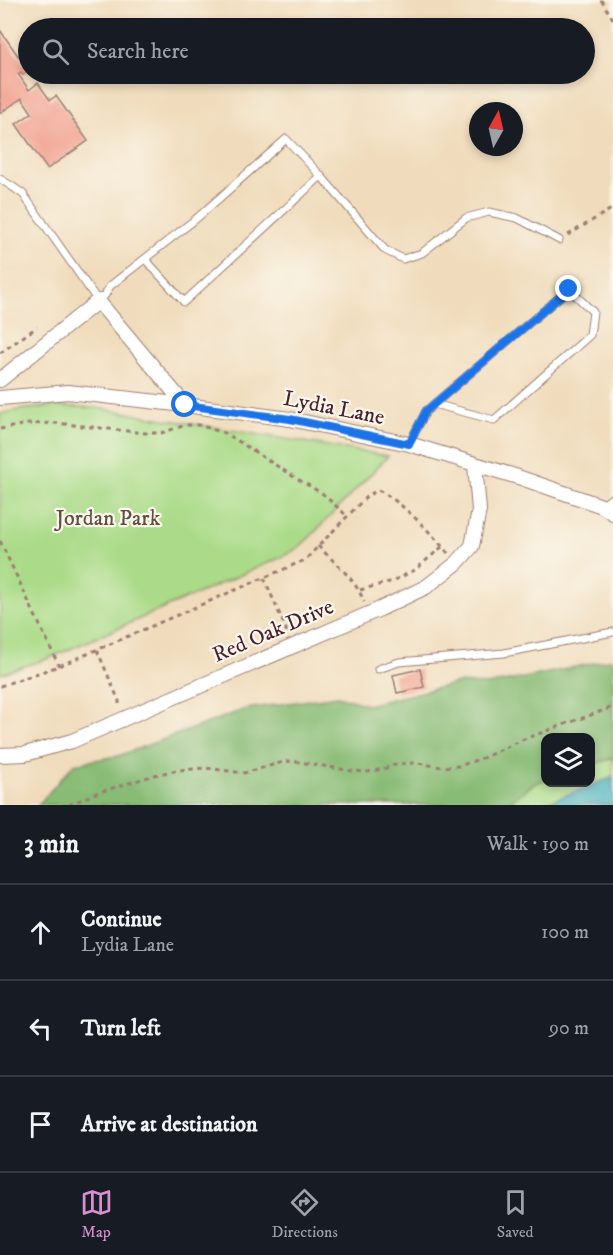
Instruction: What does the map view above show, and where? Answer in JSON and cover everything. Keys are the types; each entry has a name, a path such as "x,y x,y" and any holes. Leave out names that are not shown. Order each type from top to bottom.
{"street":[{"path":"0,380 98,301 185,405"},
{"name":"Lydia Lane","path":"0,398 68,392 290,419 409,444 609,505"},
{"name":"Red Oak Drive","path":"0,755 26,754 72,741 426,587 457,563 472,546 479,510 475,465"}],"lane":[{"path":"0,179 23,194 98,301 110,286 197,218 286,139 386,250 403,259 422,253 466,218 489,212 517,218 559,240"},
{"path":"145,259 184,302 321,176"},
{"path":"409,444 426,411 434,404 569,289 594,312 590,335 494,420 434,404"},
{"path":"378,669 399,662 504,653 613,632"}],"path":[{"path":"601,0 613,19"},
{"path":"559,240 613,208"},
{"path":"0,353 37,327"},
{"path":"0,429 28,424 55,423 161,433 186,425 199,425 227,434 323,494 347,516"},
{"path":"0,686 59,666 305,560 367,496 378,490 389,495 423,526 457,563"},
{"path":"0,541 59,666"},
{"path":"318,546 360,591 368,614"},
{"path":"360,591 393,581 415,570 443,546"},
{"path":"264,578 286,629 286,636 283,640"},
{"path":"97,650 119,701 118,708"},
{"path":"69,805 96,793 179,770 206,768 244,773 287,761 367,772 396,764 459,766 524,739 613,707"}],"green space":[{"name":"Jordan Park","path":"56,406 97,408 388,456 310,537 298,548 282,557 47,659 0,674 0,414"},
{"path":"613,659 613,758 595,764 595,733 541,733 541,781 535,783 505,805 38,805 74,764 118,756 246,709 338,696 367,705 458,683 487,685"},
{"path":"613,758 613,805 505,805 535,783 541,781 541,787 595,787 595,764"}],"water":[{"path":"613,777 613,805 540,805 587,787 595,787 595,784"}],"building":[{"path":"0,30 18,56 18,84 25,84 29,90 39,84 50,100 56,96 88,141 47,169 16,124 32,113 22,98 0,113"},
{"path":"420,669 424,687 397,693 393,675"}],"route":[{"path":"185,405 290,419 409,444 426,411 569,289"}]}
